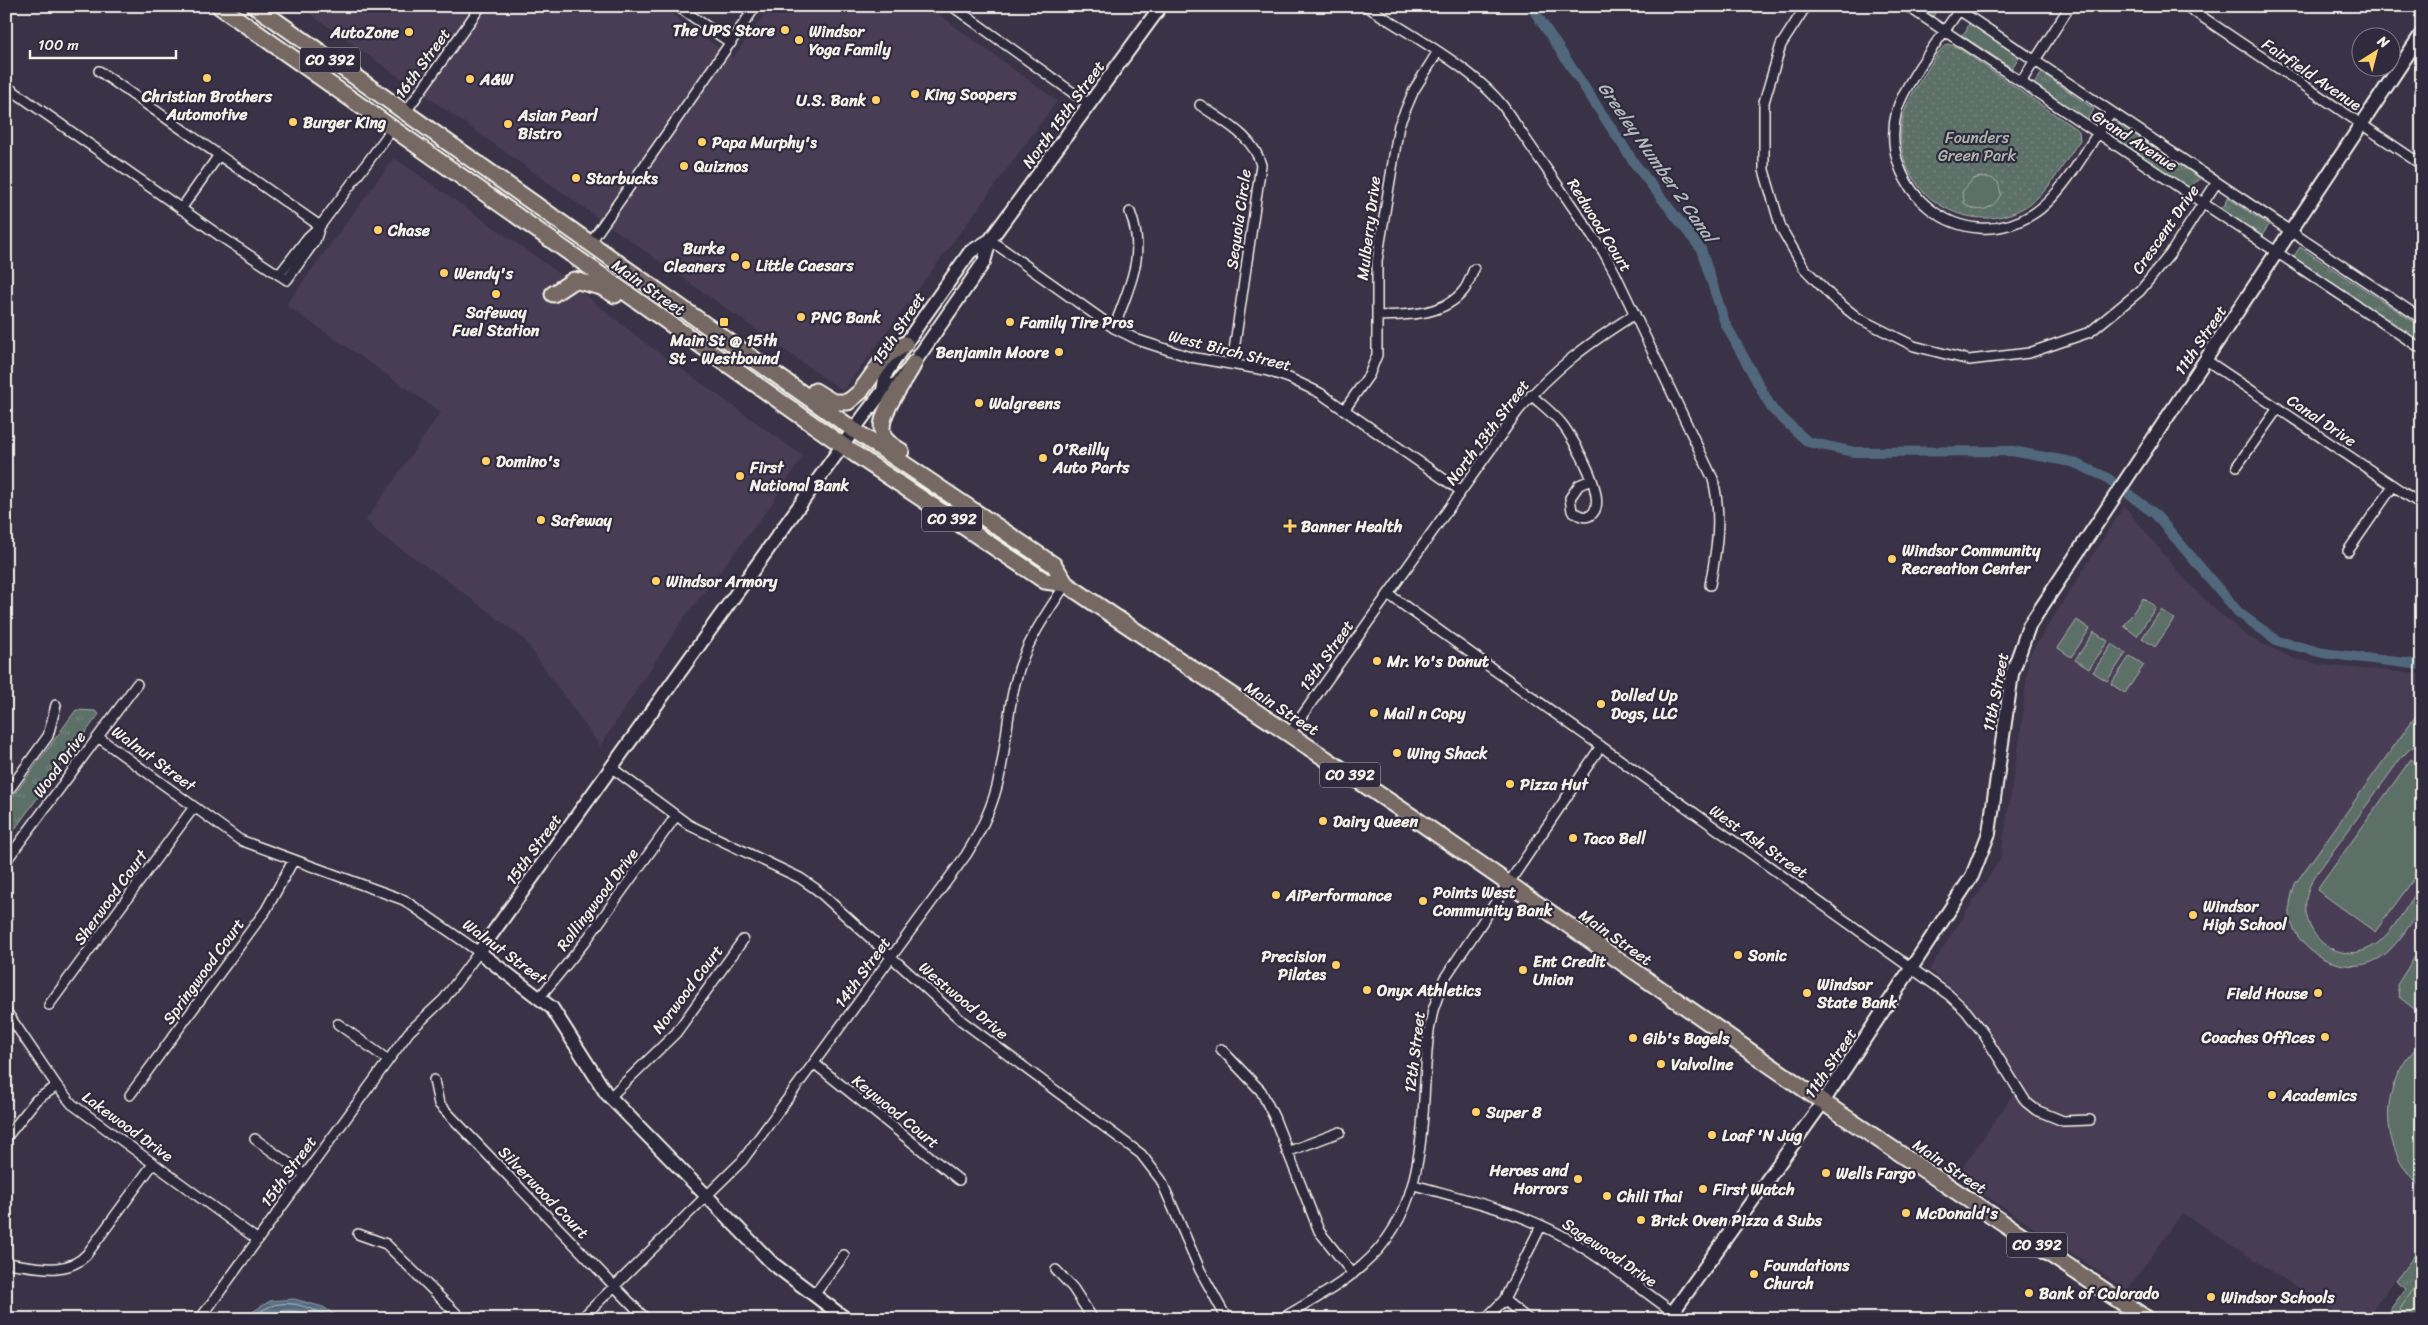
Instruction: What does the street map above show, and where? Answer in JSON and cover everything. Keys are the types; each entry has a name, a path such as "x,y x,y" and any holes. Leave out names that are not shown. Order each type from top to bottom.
{"main road":[{"name":"Main Street","path":"219,6 279,46 843,446 1045,581 1066,584"},
{"name":"Main Street","path":"255,6 854,430 1054,565 1066,584 1507,883 1823,1102 2147,1319"},
{"path":"279,46 306,58 380,109 399,116 405,113"},
{"path":"393,128 404,126 416,130 460,160 485,169"},
{"path":"503,205 523,209 577,246 587,246 590,243"},
{"path":"576,257 591,256 655,299 686,311"},
{"path":"553,294 574,280 591,283 609,291 650,320 676,328"},
{"path":"752,357 790,373 829,400 843,404 856,396 886,356 905,344"},
{"path":"914,363 883,415 881,423 884,436 888,442 935,475 961,502"}],"street":[{"name":"16th Street","path":"405,113 481,6"},
{"path":"678,6 731,43"},
{"path":"590,243 756,6"},
{"path":"952,6 1090,105"},
{"name":"North 15th Street","path":"959,297 984,262 990,240 1161,6"},
{"name":"Redwood Court","path":"1366,6 1470,75 1500,102 1603,251 1635,314 1713,480 1718,500 1720,524 1710,585"},
{"name":"Crescent Drive","path":"1806,6 1781,45 1764,102 1764,170 1781,228 1804,268 1834,299 1858,318 1914,346 1969,360 2029,353 2090,332 2140,291 2170,254 2216,182"},
{"name":"Grand Avenue","path":"1907,6 2422,349"},
{"path":"2021,82 2070,6"},
{"name":"Fairfield Avenue","path":"2186,6 2422,166"},
{"path":"1956,8 1945,32 1901,100 1894,134 1894,153 1904,180 1915,196 1931,210 1955,223 1976,227 1999,227 2019,221 2040,209 2053,197 2112,112"},
{"name":"Grand Avenue","path":"1956,8 2422,320"},
{"name":"11th Street","path":"1670,1316 1823,1102 1960,898 1984,847 1994,806 2012,674 2023,640 2042,605 2278,253 2422,33"},
{"name":"Mulberry Drive","path":"1345,409 1373,367 1378,349 1377,261 1397,135 1405,107 1438,53"},
{"path":"99,71 320,226"},
{"path":"6,86 283,278 308,237 320,226 393,128"},
{"name":"Sequoia Circle","path":"1200,105 1249,141 1257,152 1261,165 1232,364"},
{"path":"181,209 219,155"},
{"path":"1114,328 1133,278 1137,257 1138,232 1130,212"},
{"name":"North 15th Street","path":"946,285 970,252 990,240"},
{"name":"West Birch Street","path":"990,240 1114,328 1138,340 1172,352 1290,378 1320,393 1461,491"},
{"path":"1377,316 1420,313 1447,304 1465,290 1474,269"},
{"name":"15th Street","path":"883,391 886,373 946,285"},
{"name":"15th Street","path":"200,1319 388,1060 416,1024 444,999 479,952 854,430 883,391 897,383 914,363 959,297"},
{"name":"North 13th Street","path":"1388,594 1531,395 1575,353 1635,314"},
{"name":"Canal Drive","path":"2206,360 2422,505"},
{"path":"1531,395 1562,424 1572,439 1591,480"},
{"path":"2237,466 2278,408"},
{"path":"2348,551 2393,486"},
{"name":"14th Street","path":"581,1319 742,1162 966,855 984,825 1000,778 1012,693 1021,662 1036,631 1066,584"},
{"name":"13th Street","path":"1289,734 1388,594"},
{"name":"West Ash Street","path":"1388,594 1949,994 1973,1019 2026,1102 2050,1117 2063,1121 2090,1120"},
{"name":"Wood Drive","path":"6,861 136,684"},
{"path":"6,794 48,736 56,705"},
{"name":"Walnut Street","path":"98,736 240,840 293,861 404,900 540,997 561,1020 594,1077 610,1097 772,1263 846,1319"},
{"name":"12th Street","path":"1281,1319 1353,1274 1375,1254 1390,1235 1414,1185 1418,1165 1428,1042 1433,1010 1448,972 1601,746"},
{"name":"Westwood Drive","path":"612,768 689,825 800,878 816,889 962,1021 1146,1158 1160,1180 1200,1270 1228,1319"},
{"name":"Sherwood Court","path":"49,1005 194,807"},
{"name":"Rollingwood Drive","path":"540,997 585,942 676,816"},
{"name":"Springwood Court","path":"130,1095 266,910 293,861"},
{"name":"Norwood Court","path":"610,1097 676,1033 743,940"},
{"name":"Lakewood Drive","path":"6,1011 57,1086 72,1104 258,1240"},
{"path":"338,1024 388,1060"},
{"path":"1221,1049 1261,1091 1274,1117 1319,1231 1353,1274"},
{"name":"Keywood Court","path":"815,1064 959,1180"},
{"name":"Silverwood Court","path":"434,1080 439,1104 646,1319"},
{"path":"6,1138 36,1100 57,1086"},
{"path":"1287,1152 1340,1132"},
{"path":"255,1139 305,1175"},
{"path":"6,1263 62,1268 76,1264 87,1254 154,1164"},
{"name":"Sagewood Drive","path":"1414,1185 1518,1215 1541,1226 1592,1254 1670,1316"},
{"path":"1485,1319 1504,1300 1541,1226"},
{"path":"358,1234 386,1244 462,1319"},
{"path":"814,1295 844,1255"},
{"path":"1056,1270 1073,1288 1093,1319"},
{"path":"1504,1300 1528,1319"}],"shaded area":[{"path":"299,6 665,6 674,16 733,58 771,6 927,6 1057,101 843,391"},
{"path":"394,158 545,263 645,343 803,456 768,509 683,619 600,746 523,638 448,581 378,533 366,520 441,412 286,305"},
{"name":"Windsor High School","path":"2124,506 2179,573 2213,608 2248,637 2294,659 2329,666 2422,674 2422,1243 2366,1319 2346,1319 2182,1213 2127,1290 1957,1176 2021,1083 1983,1021 1957,992 1929,970 2000,860 2020,739 2029,656"}],"green space":[{"path":"1917,6 1938,6 1933,17"},
{"path":"1969,23 2019,57 2012,68 1961,35 1966,32"},
{"name":"Founders Green Park","path":"1947,44 1957,47 2079,131 2080,140 2045,190 2031,203 2009,214 1987,218 1964,215 1943,207 1925,194 1911,176 1903,154 1901,130 1903,115 1934,58"},
{"path":"2042,73 2094,109 2087,120 2034,84"},
{"path":"2119,124 2201,179 2194,183 2192,191 2111,136"},
{"path":"1981,177 1991,178 1998,182 2001,194 1990,207 1981,210 1965,204 1962,192 1973,179"},
{"path":"2227,197 2269,225 2261,237 2220,208 2225,205"},
{"path":"2300,247 2422,327 2422,344 2295,259 2294,256"},
{"path":"2143,598 2156,607 2137,636 2124,626"},
{"path":"2161,610 2174,619 2155,647 2142,638"},
{"path":"2077,620 2090,629 2071,657 2058,648"},
{"path":"2094,632 2108,641 2089,669 2075,660"},
{"path":"2112,644 2126,653 2107,681 2093,672"},
{"path":"2130,656 2144,665 2125,693 2111,684"},
{"path":"2422,707 2422,743 2411,748 2401,758 2315,876 2307,893 2306,909 2309,925 2317,938 2329,947 2343,952 2358,952 2375,945 2388,933 2422,884 2421,906 2399,940 2382,957 2365,964 2350,965 2336,963 2323,958 2311,950 2301,940 2294,928 2290,906 2295,884"},
{"path":"76,710 95,711 99,714 6,841 6,806"},
{"path":"2411,759 2422,767 2422,868 2375,932 2317,890"},
{"path":"2422,945 2422,1015 2399,997 2397,985"},
{"path":"2416,1048 2422,1052 2422,1188 2408,1173 2398,1156 2391,1138 2389,1120 2390,1101 2395,1082 2403,1064"},
{"path":"2422,1245 2422,1319 2383,1319 2406,1288 2396,1280"},
{"path":"2422,1277 2422,1319 2393,1319"}],"water":[{"path":"294,1299 323,1307 342,1319 241,1319 270,1301"}],"waterway":[{"name":"Greeley Number 2 Canal","path":"1531,6 1635,164 1701,249 1725,323 1772,409 1808,442 1854,452 2012,451 2072,462 2106,477 2155,514 2239,613 2278,641 2323,653 2422,665"}],"place":[{"name":"The UPS Store","path":"785,30"},
{"name":"AutoZone","path":"409,32"},
{"name":"Windsor Yoga Family","path":"799,40"},
{"name":"Christian Brothers Automotive","path":"207,78"},
{"name":"A&W","path":"470,79"},
{"name":"King Soopers","path":"915,94"},
{"name":"U.S. Bank","path":"876,100"},
{"name":"Burger King","path":"293,122"},
{"name":"Asian Pearl Bistro","path":"508,124"},
{"name":"Papa Murphy's","path":"702,142"},
{"name":"Quiznos","path":"684,166"},
{"name":"Starbucks","path":"576,178"},
{"name":"Chase","path":"378,230"},
{"name":"Burke Cleaners","path":"735,257"},
{"name":"Little Caesars","path":"746,265"},
{"name":"Wendy's","path":"444,273"},
{"name":"Safeway Fuel Station","path":"496,294"},
{"name":"PNC Bank","path":"801,317"},
{"name":"Main St @ 15th St - Westbound","path":"724,322"},
{"name":"Family Tire Pros","path":"1010,322"},
{"name":"Benjamin Moore","path":"1059,352"},
{"name":"Walgreens","path":"979,403"},
{"name":"O'Reilly Auto Parts","path":"1043,458"},
{"name":"Domino's","path":"486,461"},
{"name":"First National Bank","path":"740,476"},
{"name":"Safeway","path":"541,520"},
{"name":"Banner Health","path":"1290,526"},
{"name":"Windsor Community Recreation Center","path":"1892,559"},
{"name":"Windsor Armory","path":"656,581"},
{"name":"Mr. Yo's Donut","path":"1377,661"},
{"name":"Dolled Up Dogs, LLC","path":"1601,704"},
{"name":"Mail n Copy","path":"1374,713"},
{"name":"Wing Shack","path":"1397,753"},
{"name":"Pizza Hut","path":"1510,784"},
{"name":"Dairy Queen","path":"1323,821"},
{"name":"Taco Bell","path":"1573,838"},
{"name":"AiPerformance","path":"1276,895"},
{"name":"Points West Community Bank","path":"1423,901"},
{"name":"Windsor High School","path":"2193,915"},
{"name":"Sonic","path":"1738,955"},
{"name":"Precision Pilates","path":"1336,965"},
{"name":"Ent Credit Union","path":"1523,970"},
{"name":"Onyx Athletics","path":"1367,990"},
{"name":"Windsor State Bank","path":"1807,993"},
{"name":"Field House","path":"2318,993"},
{"name":"Coaches Offices","path":"2325,1037"},
{"name":"Gib's Bagels","path":"1633,1038"},
{"name":"Valvoline","path":"1661,1064"},
{"name":"Academics","path":"2272,1095"},
{"name":"Super 8","path":"1476,1112"},
{"name":"Loaf 'N Jug","path":"1712,1135"},
{"name":"Wells Fargo","path":"1826,1173"},
{"name":"Heroes and Horrors","path":"1578,1179"},
{"name":"First Watch","path":"1703,1189"},
{"name":"Chili Thai","path":"1607,1196"},
{"name":"McDonald's","path":"1906,1213"},
{"name":"Brick Oven Pizza & Subs","path":"1641,1220"},
{"name":"Foundations Church","path":"1754,1274"},
{"name":"Bank of Colorado","path":"2029,1293"},
{"name":"Windsor Schools","path":"2211,1297"}]}
